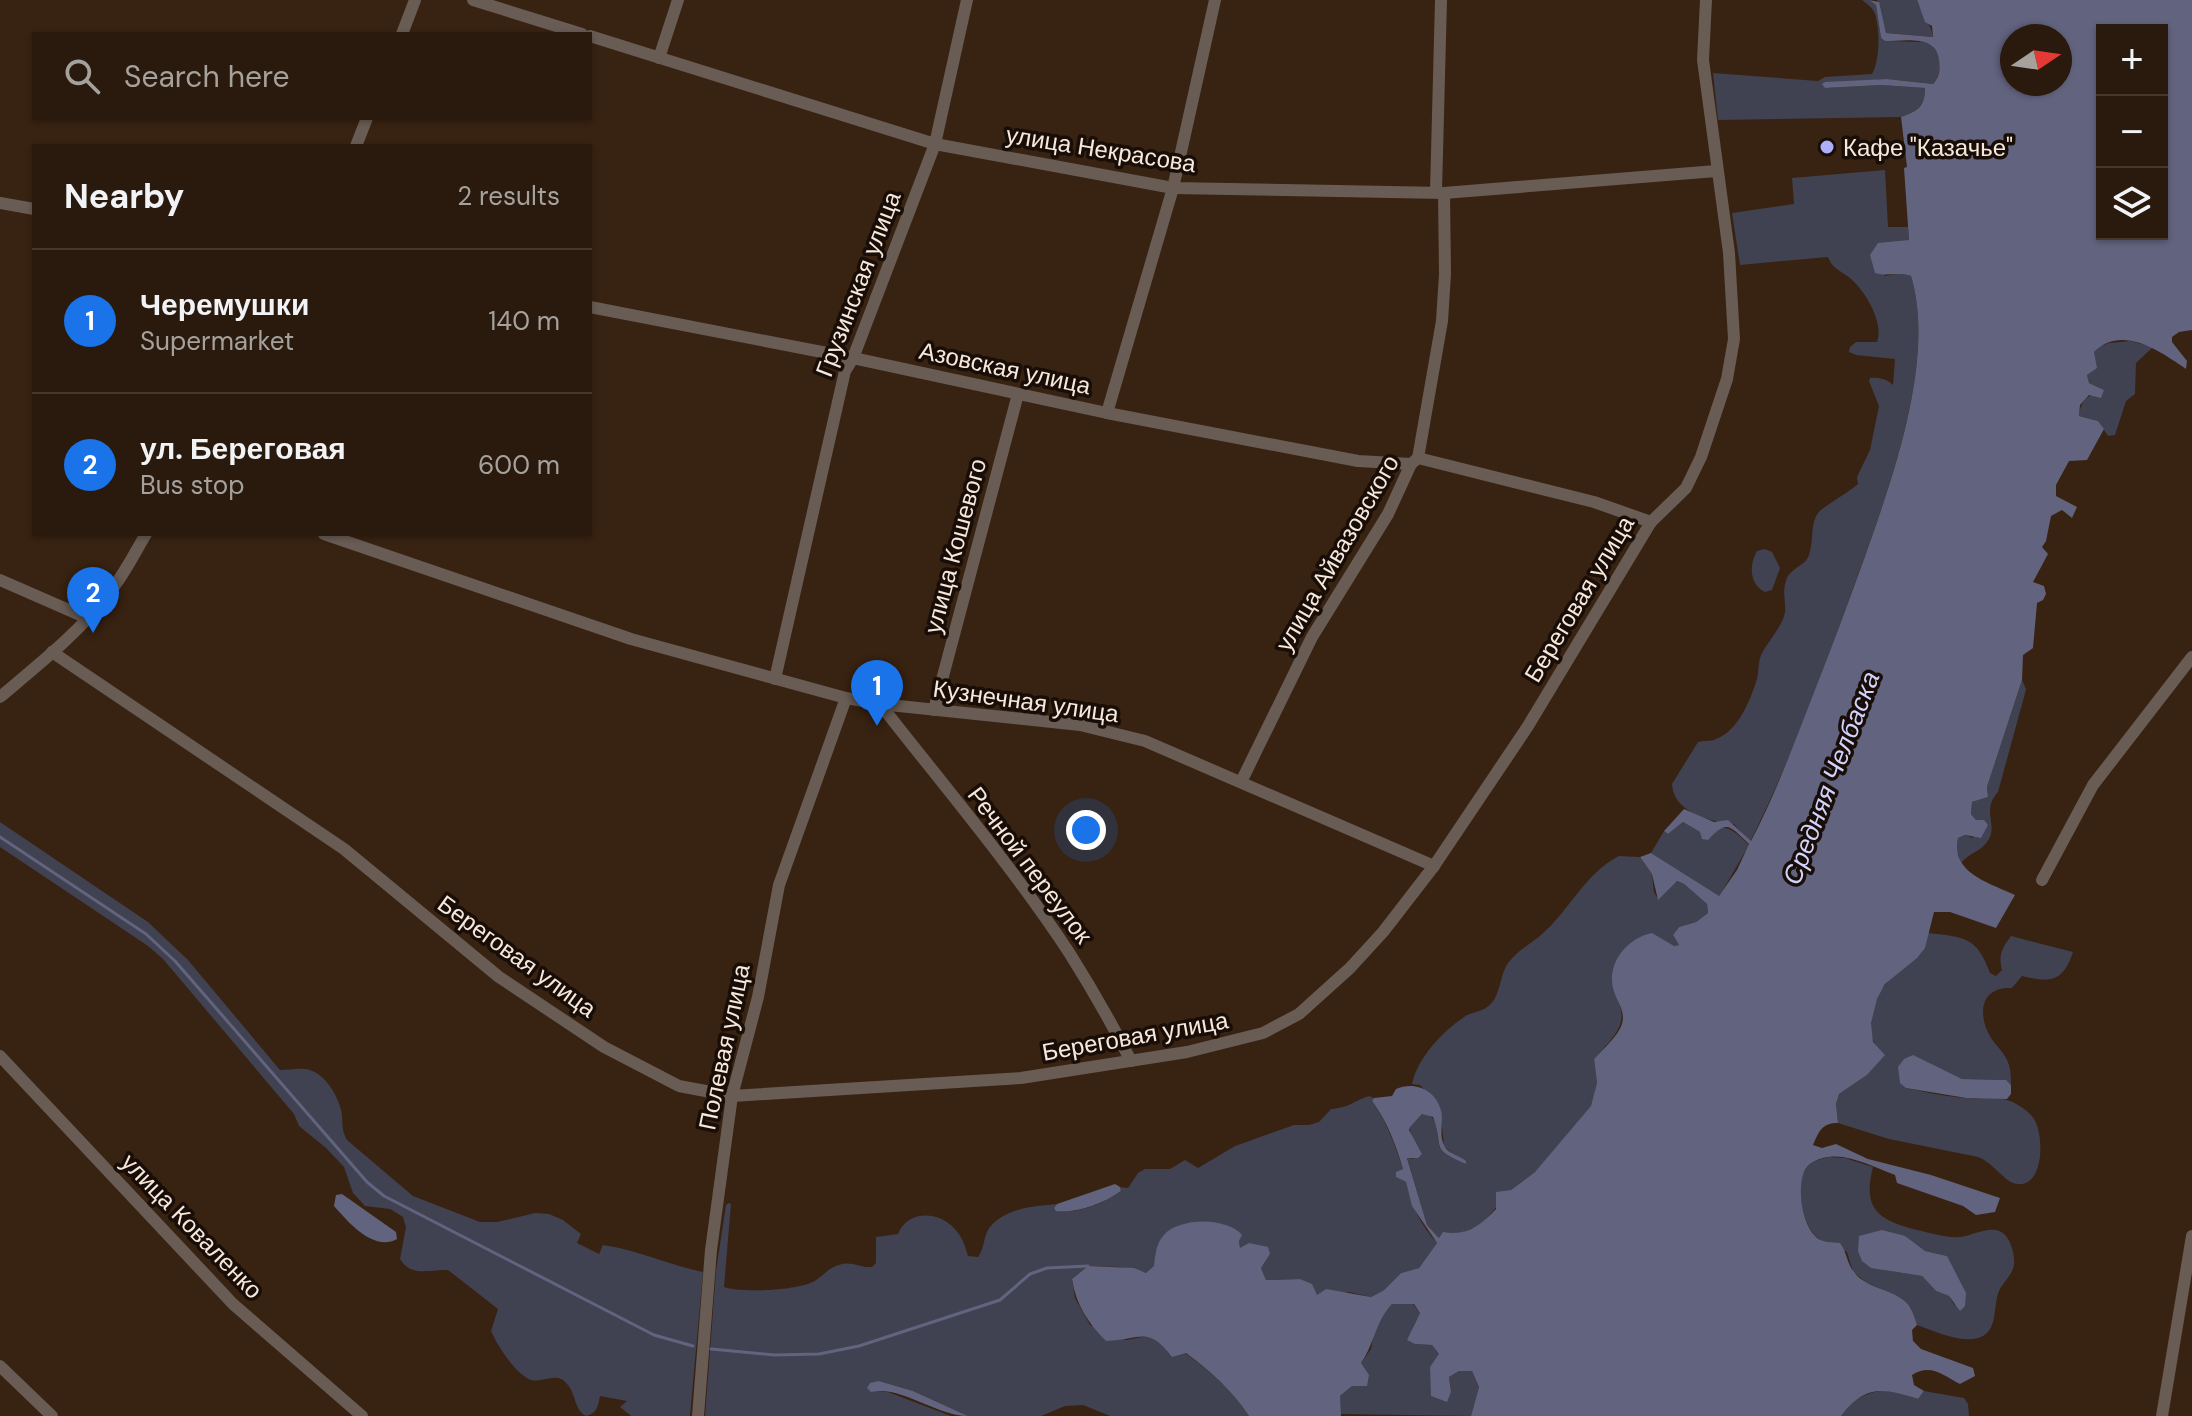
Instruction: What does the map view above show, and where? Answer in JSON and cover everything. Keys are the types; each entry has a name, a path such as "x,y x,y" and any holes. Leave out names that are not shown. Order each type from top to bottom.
{"street":[{"path":"403,32 415,0"},
{"path":"473,0 576,32"},
{"path":"659,58 678,0"},
{"name":"Грузинская улица","path":"775,679 845,371 853,358 935,144 967,0"},
{"path":"1107,413 1173,188 1215,0"},
{"name":"улица Айвазовского","path":"1241,782 1312,637 1388,514 1415,461 1442,321 1445,274 1440,192 1441,0"},
{"name":"Береговая улица","path":"52,652 344,849 499,977 591,1038 671,1083 732,1096 990,1081 1187,1052 1263,1033 1299,1014 1350,968 1383,932 1434,866 1528,726 1651,522 1675,501 1695,472 1732,361 1733,310 1729,253 1703,60 1706,0"},
{"name":"улица Некрасова","path":"592,37 935,144 1173,188 1440,192 1716,171"},
{"path":"357,144 366,120"},
{"path":"0,203 32,209"},
{"name":"Азовская улица","path":"592,307 1358,461 1415,461 1594,502 1651,522"},
{"name":"улица Кошевого","path":"934,710 1018,394"},
{"path":"0,697 87,618 112,590 145,536"},
{"name":"Кузнечная улица","path":"330,536 631,639 846,698 1041,720 1117,734 1166,748 1434,866"},
{"path":"0,580 87,618"},
{"path":"2042,880 2093,785 2192,657"},
{"name":"Полевая улица","path":"698,1416 711,1250 732,1096 758,997 779,885 846,698"},
{"name":"Речной переулок","path":"880,704 1068,952 1102,1005 1131,1061"},
{"name":"улица Коваленко","path":"0,1056 233,1304 362,1416"},
{"path":"2162,1416 2192,1236"},
{"path":"0,1366 52,1416"}],"shaded area":[{"path":"1862,0 1876,5 1881,38 1885,41 1928,42 1936,47 1940,61 1938,76 1933,84 1887,79 1823,84 1825,88 1881,85 1925,88 1924,100 1916,110 1901,117 1718,120 1713,73 1818,81 1825,77 1872,74 1878,53 1878,28 1874,12"},
{"path":"1877,0 1917,0 1933,37 1886,33"},
{"path":"1885,170 1888,227 1908,227 1909,241 1884,276 1905,273 1911,276 1918,313 1918,353 1912,396 1890,482 1838,630 1791,753 1750,842 1734,824 1694,814 1679,802 1672,784 1698,742 1724,735 1747,706 1757,679 1761,655 1784,617 1786,581 1809,555 1818,513 1858,484 1857,477 1870,450 1879,406 1870,378 1883,379 1893,385 1895,359 1849,352 1856,342 1877,342 1878,326 1862,292 1828,257 1740,265 1732,213 1794,204 1792,178"},
{"path":"2130,341 2153,347 2136,363 2135,394 2126,401 2115,435 2108,436 2098,421 2079,416 2086,398 2104,390 2089,383 2087,375 2095,362 2094,352 2100,346"},
{"path":"1765,549 1772,552 1780,568 1772,590 1765,592 1753,579 1752,568 1757,551"},
{"path":"2022,680 2026,689 1998,792 1991,804 1990,837 1961,863 1956,848 1958,838 1965,835 1973,838 1984,820 1976,820 1971,814 1972,802 1988,797 1987,787"},
{"path":"0,822 148,922 188,960 280,1070 305,1069 323,1078 339,1103 347,1140 413,1196 480,1222 497,1222 535,1213 549,1214 581,1234 577,1243 599,1254 603,1245 703,1272 690,1416 631,1416 620,1407 627,1401 600,1396 596,1409 586,1416 579,1410 570,1388 563,1380 531,1380 519,1372 491,1331 498,1309 448,1270 415,1271 405,1265 400,1259 406,1227 403,1217 390,1209 365,1206 353,1193 344,1167 299,1126 294,1114 163,959 0,847"},
{"path":"1683,822 1700,832 1727,828 1749,845 1719,897 1651,853 1664,831 1668,834"},
{"path":"1619,856 1640,857 1652,874 1658,899 1676,881 1707,904 1708,913 1696,922 1679,927 1673,935 1679,945 1614,992 1621,1012 1619,1028 1594,1059 1597,1083 1592,1106 1563,1142 1535,1172 1511,1190 1481,1225 1439,1238 1427,1225 1407,1157 1412,1159 1420,1149 1415,1146 1409,1127 1422,1114 1432,1117 1440,1148 1465,1164 1466,1161 1444,1146 1440,1107 1420,1085 1412,1084 1415,1074 1432,1046 1447,1030 1464,1017 1492,1003 1512,958 1551,925 1596,872"},
{"path":"1928,933 1968,941 1980,952 1990,973 1996,976 2002,970 2002,952 2011,936 2073,952 2065,969 2055,978 2022,976 2012,988 1993,992 1984,1004 1987,1029 2008,1061 2011,1085 2005,1080 1962,1079 1942,1071 1906,1088 1952,1097 2005,1099 2027,1111 2034,1119 2040,1136 2040,1158 2033,1177 2026,1183 2013,1183 1978,1157 1889,1139 1838,1123 1836,1104 1839,1094 1867,1075 1884,1055 1871,1034 1878,997 1891,978 1920,952"},
{"path":"1369,1096 1374,1098 1372,1101 1394,1142 1403,1169 1396,1177 1406,1182 1417,1214 1437,1243 1419,1268 1401,1273 1384,1290 1371,1297 1349,1292 1317,1296 1300,1279 1266,1280 1261,1268 1270,1254 1240,1248 1239,1240 1156,1251 1154,1267 1146,1273 1120,1267 1088,1266 1072,1279 1075,1298 1090,1325 1126,1340 1147,1336 1160,1341 1172,1356 1185,1353 1220,1382 1249,1416 1110,1416 1083,1405 1065,1406 1041,1416 968,1416 913,1391 879,1381 878,1391 951,1416 705,1416 716,1271 726,1205 729,1203 724,1287 732,1289 798,1287 842,1264 872,1267 876,1263 876,1237 898,1234 902,1226 915,1217 931,1216 947,1222 961,1237 968,1256 978,1257 990,1227 1012,1212 1057,1204 1054,1208 1080,1210 1106,1200 1121,1191 1120,1187 1128,1188 1138,1173 1145,1169 1170,1169 1185,1160 1198,1168 1235,1146 1294,1125 1319,1122 1331,1109"},
{"path":"1830,1157 1845,1158 1873,1167 1870,1182 1872,1203 1883,1217 1893,1222 1949,1237 1990,1230 2006,1236 2013,1250 2014,1265 1999,1291 1988,1332 1976,1339 1968,1339 1917,1325 1911,1308 1903,1300 1866,1282 1853,1272 1847,1252 1824,1243 1812,1232 1802,1204 1803,1174 1809,1165","holes":["1916,1245 1925,1251 1947,1256 1955,1306 1949,1296 1936,1291 1922,1276 1884,1270"]},
{"path":"1392,1304 1413,1304 1420,1313 1413,1327 1415,1344 1432,1345 1439,1354 1451,1392 1449,1377 1459,1371 1472,1371 1479,1387 1471,1416 1339,1414 1340,1396 1352,1386 1361,1363 1371,1349 1374,1331"},
{"path":"1890,1390 1918,1399 1924,1391 1964,1398 1969,1416 1841,1416 1862,1397"}],"water":[{"name":"Средняя Челбаска","path":"1869,0 1879,2 1886,33 1933,37 1932,26 1925,22 1917,0 2192,0 2192,330 2179,332 2172,337 2172,342 2187,361 2186,369 2153,349 2129,341 2117,340 2094,352 2097,368 2087,375 2089,383 2104,390 2101,398 2089,395 2080,405 2079,416 2098,421 2104,429 2087,460 2069,461 2056,485 2056,496 2077,507 2072,518 2062,510 2051,516 2042,547 2048,554 2033,582 2044,586 2046,594 2037,603 2033,648 2023,655 2022,680 1987,787 1988,797 1972,802 1971,814 1988,825 1981,838 1965,835 1958,838 1957,850 1966,868 1984,881 2015,895 1996,928 1950,912 1934,912 1925,948 1885,984 1877,999 1871,1023 1873,1042 1885,1055 1867,1075 1839,1094 1836,1104 1838,1123 1828,1124 1822,1129 1813,1145 1822,1148 1836,1144 1868,1159 1931,1175 2000,1198 1995,1212 1976,1215 1963,1206 1897,1183 1895,1175 1837,1157 1821,1158 1811,1164 1802,1179 1804,1215 1816,1237 1840,1243 1852,1269 1860,1278 1905,1301 1917,1325 1912,1330 1913,1341 1921,1349 1973,1368 1975,1376 1960,1384 1925,1370 1912,1375 1914,1385 1924,1391 1918,1399 1876,1391 1859,1398 1841,1416 1471,1416 1479,1387 1472,1371 1459,1371 1449,1377 1451,1392 1447,1402 1431,1396 1430,1367 1439,1354 1432,1345 1407,1340 1420,1313 1414,1304 1392,1304 1361,1363 1369,1375 1367,1386 1352,1386 1340,1396 1341,1416 1249,1416 1220,1382 1186,1353 1172,1357 1150,1338 1106,1341 1084,1313 1072,1279 1088,1266 1134,1268 1146,1273 1154,1266 1161,1238 1171,1229 1191,1222 1215,1222 1235,1229 1242,1235 1240,1248 1249,1243 1268,1247 1270,1254 1261,1268 1266,1280 1300,1279 1312,1284 1317,1295 1326,1289 1371,1297 1384,1290 1401,1273 1419,1268 1437,1243 1412,1206 1406,1182 1396,1177 1396,1172 1403,1169 1390,1134 1372,1101 1374,1098 1392,1096 1396,1089 1417,1087 1434,1097 1441,1110 1443,1143 1447,1150 1466,1161 1466,1164 1442,1150 1433,1117 1422,1114 1410,1127 1422,1154 1418,1158 1407,1158 1427,1225 1439,1238 1443,1232 1466,1231 1479,1225 1496,1209 1496,1192 1511,1190 1535,1172 1591,1106 1597,1083 1594,1059 1614,1038 1622,1024 1623,1014 1612,979 1621,953 1635,940 1652,933 1674,946 1679,945 1673,935 1679,927 1696,922 1708,913 1707,904 1677,881 1658,900 1652,874 1640,857 1651,853 1719,896 1737,870 1749,844 1728,827 1720,829 1708,840 1702,839 1700,832 1683,822 1668,834 1664,831 1684,809 1714,822 1728,820 1751,841 1793,748 1875,528 1898,457 1914,381 1918,344 1917,309 1911,276 1875,273 1870,255 1878,243 1909,240 1904,168 1907,167 1901,117 1919,107 1924,100 1925,88 1881,85 1825,88 1822,84 1887,79 1933,84 1938,76 1939,60 1932,46 1918,41 1885,41 1881,38 1876,5"},
{"path":"1913,1055 1962,1079 2006,1080 2011,1085 2011,1094 2007,1099 1966,1098 1906,1088 1900,1083 1898,1067 1904,1059"},
{"path":"1115,1184 1121,1191 1098,1204 1073,1211 1056,1211 1054,1208 1057,1204"},
{"path":"342,1194 396,1232 397,1239 380,1242 362,1234 334,1206 336,1195"},
{"path":"1882,1230 1905,1236 1925,1251 1947,1256 1966,1293 1965,1306 1960,1311 1949,1296 1936,1291 1922,1276 1871,1268 1862,1261 1858,1251 1859,1236"},
{"path":"879,1381 913,1391 968,1416 956,1415 894,1393 871,1392 867,1388 870,1383"}],"waterway":[{"path":"0,837 146,934 175,961 367,1182 384,1196 654,1335 693,1346"},
{"path":"711,1349 774,1355 819,1354 859,1346 1000,1300 1030,1274 1047,1268 1088,1266"}],"place":[{"name":"Кафе \"Казачье\"","path":"1827,147"},
{"name":"ул. Береговая","path":"93,633"},
{"name":"Черемушки","path":"877,726"}]}
